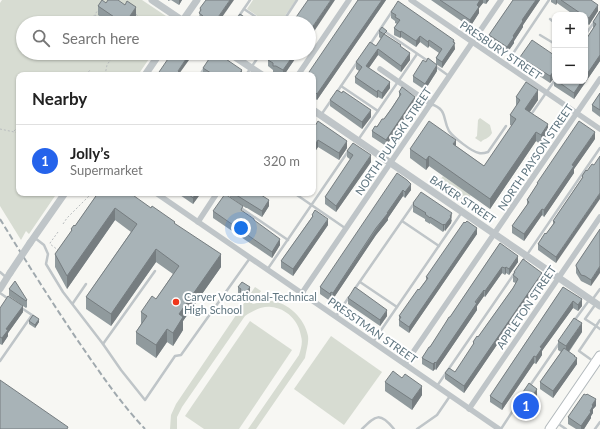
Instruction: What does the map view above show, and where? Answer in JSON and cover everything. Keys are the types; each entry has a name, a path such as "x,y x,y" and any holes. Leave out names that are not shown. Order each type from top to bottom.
{"main road":[{"path":"552,425 598,359"}],"street":[{"path":"152,0 175,16"},
{"path":"187,16 197,0"},
{"path":"316,49 349,0"},
{"name":"PRESBURY STREET","path":"411,0 600,129"},
{"name":"NORTH PULASKI STREET","path":"302,293 501,0"},
{"path":"147,72 155,60"},
{"path":"239,60 257,72"},
{"path":"300,72 308,60"},
{"path":"380,69 431,104"},
{"name":"NORTH PAYSON STREET","path":"405,364 600,79"},
{"name":"BAKER STREET","path":"316,112 494,234 524,259 559,278 594,302"},
{"path":"0,288 63,196"},
{"name":"PRESSTMAN STREET","path":"160,196 500,429"},
{"path":"198,222 215,196"},
{"name":"APPLETON STREET","path":"469,408 600,217"}],"lane":[{"path":"239,16 250,0"},
{"path":"287,16 297,0"},
{"path":"506,65 549,0"},
{"path":"367,48 395,7"},
{"path":"244,9 254,16"},
{"path":"588,30 596,18"},
{"path":"380,29 450,76"},
{"path":"540,34 552,42"},
{"path":"356,141 417,54"},
{"path":"248,72 256,60"},
{"path":"321,116 358,60"},
{"path":"202,72 207,64"},
{"path":"530,116 552,84"},
{"path":"341,86 378,111"},
{"path":"431,104 438,106 441,109 448,127 454,136 475,152 488,152 506,126"},
{"path":"268,270 352,146"},
{"path":"524,259 600,148"},
{"path":"298,196 346,228"},
{"path":"336,317 417,199"},
{"path":"237,205 288,240"},
{"path":"373,342 462,212"},
{"path":"402,220 439,246"},
{"path":"32,240 44,245 48,254 46,264 63,292 145,400 175,356 181,355 250,258"},
{"path":"437,386 517,269"},
{"path":"103,344 155,271"},
{"path":"0,272 9,276"},
{"path":"360,282 397,307"},
{"path":"72,303 86,284"},
{"path":"600,289 585,319 600,329"},
{"path":"0,293 32,315 0,361"},
{"path":"572,325 594,302"},
{"path":"598,359 579,351 600,320"},
{"path":"527,390 563,338"},
{"path":"417,429 437,415 450,395"},
{"path":"500,429 518,404"},
{"path":"362,429 374,418 380,417 388,421 394,429"},
{"path":"595,429 600,422"},
{"path":"552,425 566,429"}],"path":[{"path":"94,15 99,8"},
{"path":"135,13 138,16"},
{"path":"106,72 110,60"},
{"path":"0,128 14,132 16,130"},
{"path":"63,224 89,196"},
{"path":"58,232 50,244 60,251"}],"shaded area":[{"path":"2,0 142,0 166,16 16,16 16,60 148,60 140,72 16,72 16,196 55,196 29,234 26,231 21,240 0,206 0,3"},
{"path":"253,0 296,0 285,16 258,16 247,9"},
{"path":"480,118 490,125 492,133 481,142 475,138 477,136 478,120"},
{"path":"443,176 471,195 465,202 438,183"},
{"path":"255,287 261,291 252,304 268,301 277,302 284,304 295,312 303,324 308,336 305,358 256,429 248,429 299,355 302,343 298,325 287,313 277,308 268,307 251,312 245,316 182,407 177,417 177,429 170,429 171,415 176,404"},
{"path":"250,321 292,350 239,429 204,429 185,416"},
{"path":"331,336 382,372 344,425 294,389"}],"building":[{"path":"102,0 106,3 108,0 118,0 125,5 127,1 136,7 130,16 113,16 98,6"},
{"path":"206,0 230,0 219,16 203,16 199,13 201,10 200,8"},
{"path":"308,0 331,0 316,22 316,16 297,16"},
{"path":"358,0 382,0 317,94 316,72 309,72"},
{"path":"440,0 480,0 477,5 479,7 470,20"},
{"path":"513,0 536,0 522,20 523,21 507,47 489,35"},
{"path":"561,0 591,0 598,5 589,18 588,12 579,12"},
{"path":"398,1 454,40 453,42 455,43 442,62 436,58 442,49 420,36 416,41 394,28 400,20 391,12"},
{"path":"600,11 600,55 588,73 588,36 596,24 593,22"},
{"path":"382,27 387,31 384,34 379,31"},
{"path":"384,34 410,53 401,66 378,49 366,66 390,82 382,93 378,90 377,92 355,77 362,67 356,62 370,42 376,46"},
{"path":"532,40 552,54 552,74 550,76 520,57"},
{"path":"428,58 437,65 425,84 413,76 423,60 426,62"},
{"path":"167,60 185,60 178,71 179,72 159,72"},
{"path":"208,60 227,60 242,70 240,72 209,72 203,68"},
{"path":"268,60 290,60 283,70 273,66 273,63"},
{"path":"526,82 538,90 525,109 548,124 541,135 536,132 490,199 429,156 426,160 410,149 429,121 456,140 453,144 484,166 516,119 510,115 520,100 516,97"},
{"path":"561,84 580,84 574,93"},
{"path":"402,87 415,97 386,140 372,131 392,108 401,94 399,92"},
{"path":"337,90 342,93 343,91 371,110 362,122 330,100"},
{"path":"600,93 600,110 592,105"},
{"path":"318,121 347,141 339,153 318,140 316,143 316,124"},
{"path":"579,121 595,132 544,210 542,209 524,234 512,226 529,202 527,200 537,183"},
{"path":"353,143 371,155 336,206 325,197 353,155 347,151"},
{"path":"600,156 600,193 556,257 538,244 555,222 553,221 583,177 582,176 586,170 587,171 592,164 594,165"},
{"path":"397,173 411,184 405,192 403,190 333,293 331,292 330,294 320,287"},
{"path":"421,192 452,213 445,225 430,218 425,214 426,213 413,205"},
{"path":"96,196 134,196 151,208 152,206 175,222 174,223 221,254 179,314 183,317 173,333 167,329 156,345 136,332 147,316 141,312 152,296 156,299 179,266 156,249 111,314 86,297 137,224 115,208 67,276 55,254 72,230 71,229 74,225 75,226"},
{"path":"224,196 228,196 243,206 241,210 280,239 272,252 213,211"},
{"path":"238,196 263,196 269,200 262,211"},
{"path":"315,210 328,219 293,269 281,261 313,216 312,215"},
{"path":"467,221 477,228 409,327 399,320 401,317 399,316 418,289 419,290 428,278 426,277 464,222 465,223"},
{"path":"600,229 600,266 591,280 581,275 576,265"},
{"path":"500,243 518,256 509,269 502,267 485,291 484,290 475,302 477,303 436,363 435,362 433,364 422,358 449,317"},
{"path":"523,259 542,273 464,386 445,373 449,368 455,372 477,336 478,337 513,288 518,279 513,275 514,272"},
{"path":"15,281 27,300 26,301 9,289"},
{"path":"242,282 250,287 244,295 238,287"},
{"path":"355,287 387,310 380,320 348,298"},
{"path":"563,287 582,299 578,305 573,301 540,347 542,348 536,357 534,356 502,404 490,396"},
{"path":"8,296 23,306 6,329 8,330 2,338 0,337 0,308"},
{"path":"33,315 39,319 35,325 29,321"},
{"path":"574,318 582,323 566,346 558,341"},
{"path":"564,348 577,358 553,391 540,382"},
{"path":"393,371 402,378 405,374 422,386 412,400 385,382"},
{"path":"0,380 68,427 67,429 0,429"},
{"path":"529,383 537,389 523,410 515,404"},
{"path":"584,394 596,399 592,405 591,412 581,426 568,417"}],"railway":[{"path":"0,219 46,292 106,381 118,398 145,429"}],"place":[{"name":"Carver Vocational-Technical High School","path":"176,302"},
{"name":"Jolly’s","path":"526,406"}]}
